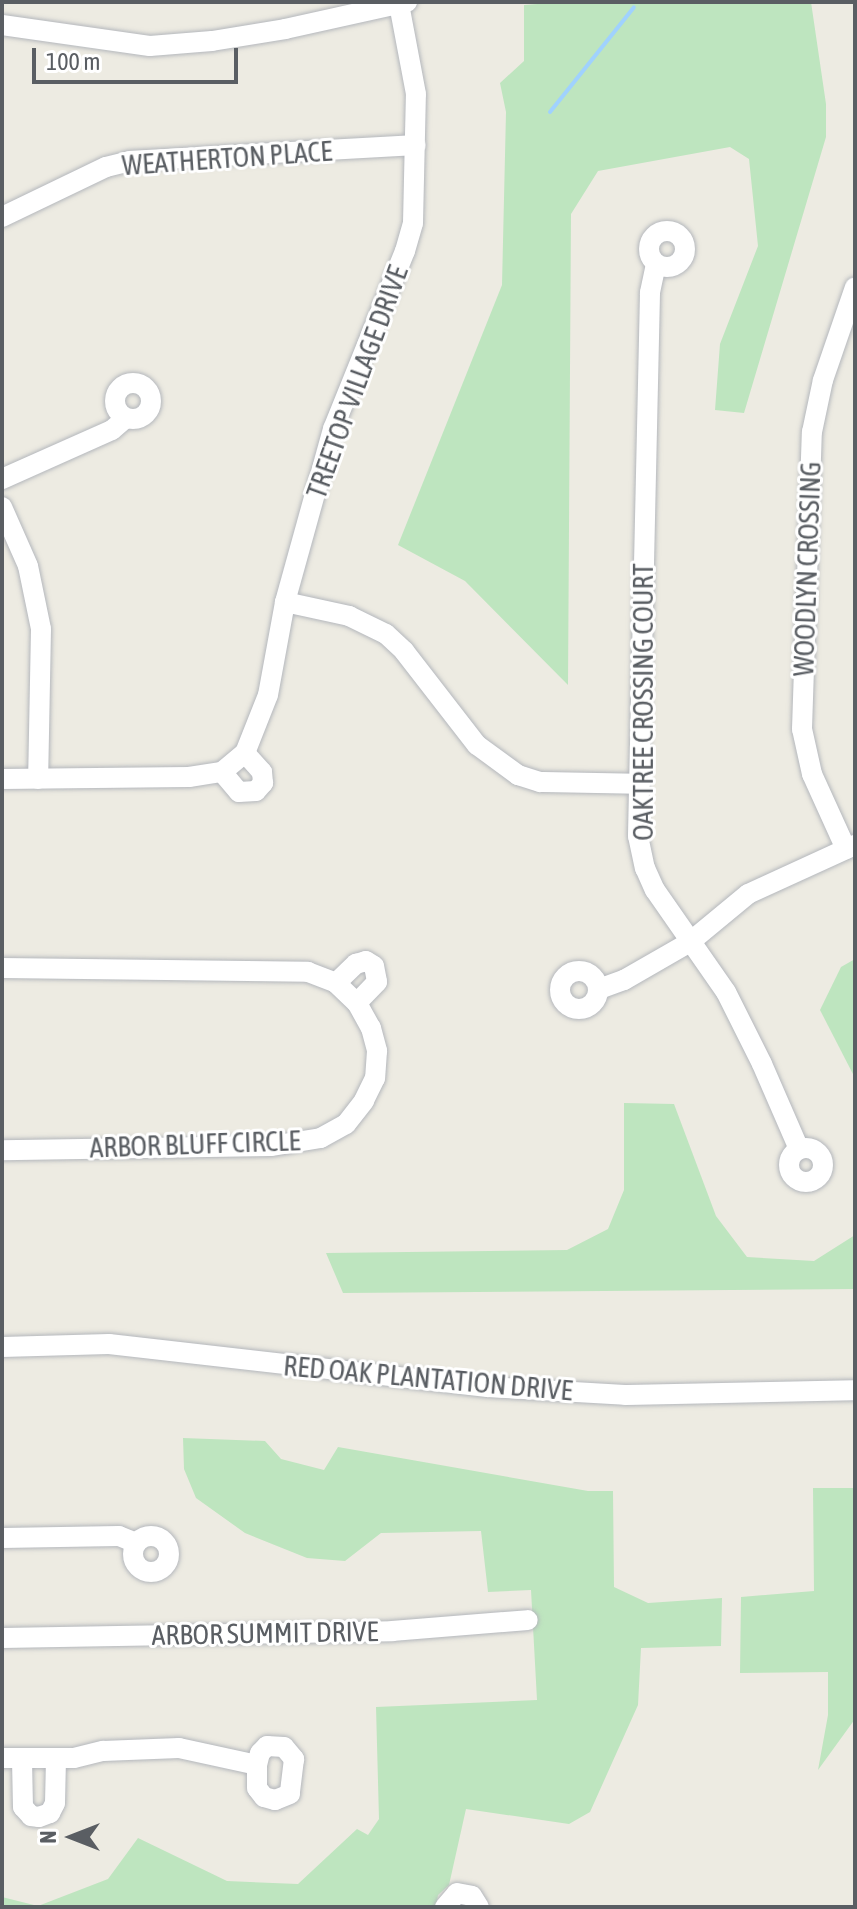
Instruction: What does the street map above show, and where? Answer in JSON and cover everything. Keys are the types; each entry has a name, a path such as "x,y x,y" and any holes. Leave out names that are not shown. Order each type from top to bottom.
{"street":[{"path":"2,25 150,46 212,41 285,29 403,3"},
{"name":"TREETOP VILLAGE DRIVE","path":"222,772 245,753 268,695 285,602 333,429 409,237 416,193 416,94 403,3"},
{"name":"WEATHERTON PLACE","path":"2,217 106,167 130,161 416,145"},
{"name":"OAKTREE CROSSING COURT","path":"656,264 650,293 638,836 645,868 655,890 726,992 799,1149"},
{"name":"WOODLYN CROSSING","path":"851,847 812,774 802,729 812,432 823,380 855,287"},
{"path":"2,479 112,430 126,418"},
{"path":"2,507 28,566 41,629 38,779"},
{"path":"285,602 349,616 386,634 404,651 477,745 518,775 540,782 640,784"},
{"path":"2,779 189,777 222,772 239,792 256,791 263,783 262,772 245,753"},
{"path":"599,989 624,980 690,942 748,894 851,847"},
{"path":"336,983 356,964 371,964 377,971 377,982 357,1003"},
{"name":"ARBOR BLUFF CIRCLE","path":"2,968 290,969 336,983 357,1003 371,1028 377,1051 375,1078 364,1101 346,1124 321,1138 271,1146 2,1150"},
{"name":"RED OAK PLANTATION DRIVE","path":"2,1347 109,1344 488,1387 625,1395 855,1390"},
{"path":"2,1538 119,1536 136,1543"},
{"name":"ARBOR SUMMIT DRIVE","path":"2,1638 392,1631 528,1620"},
{"path":"56,1759 55,1803 50,1813 39,1817 23,1807 12,1759 56,1759 103,1751 179,1748 257,1765"},
{"path":"445,1907 457,1893 472,1896 479,1907"}],"green space":[{"path":"564,2 811,2 826,104 826,137 744,413 715,410 720,344 758,246 749,159 730,147 598,171 571,214 568,685 465,581 398,545 502,285 506,112 500,83 524,61 524,5"},
{"path":"855,959 855,1078 820,1010 841,967"},
{"path":"624,1103 674,1104 716,1216 747,1257 814,1261 855,1235 855,1289 343,1293 326,1253 567,1250 608,1229 624,1190"},
{"path":"183,1438 265,1441 281,1459 324,1470 338,1447 588,1491 613,1491 614,1587 648,1603 722,1598 721,1646 641,1648 638,1705 590,1812 569,1824 466,1809 449,1885 438,1895 436,1907 2,1907 2,1897 38,1906 108,1879 138,1838 227,1881 298,1884 357,1829 368,1835 379,1819 376,1707 537,1700 531,1590 488,1592 481,1531 381,1533 345,1561 307,1558 245,1533 196,1498 184,1469"},
{"path":"813,1488 855,1488 855,1719 818,1770 828,1715 828,1672 740,1673 741,1597 814,1591"}],"waterway":[{"path":"550,112 634,7"}]}
